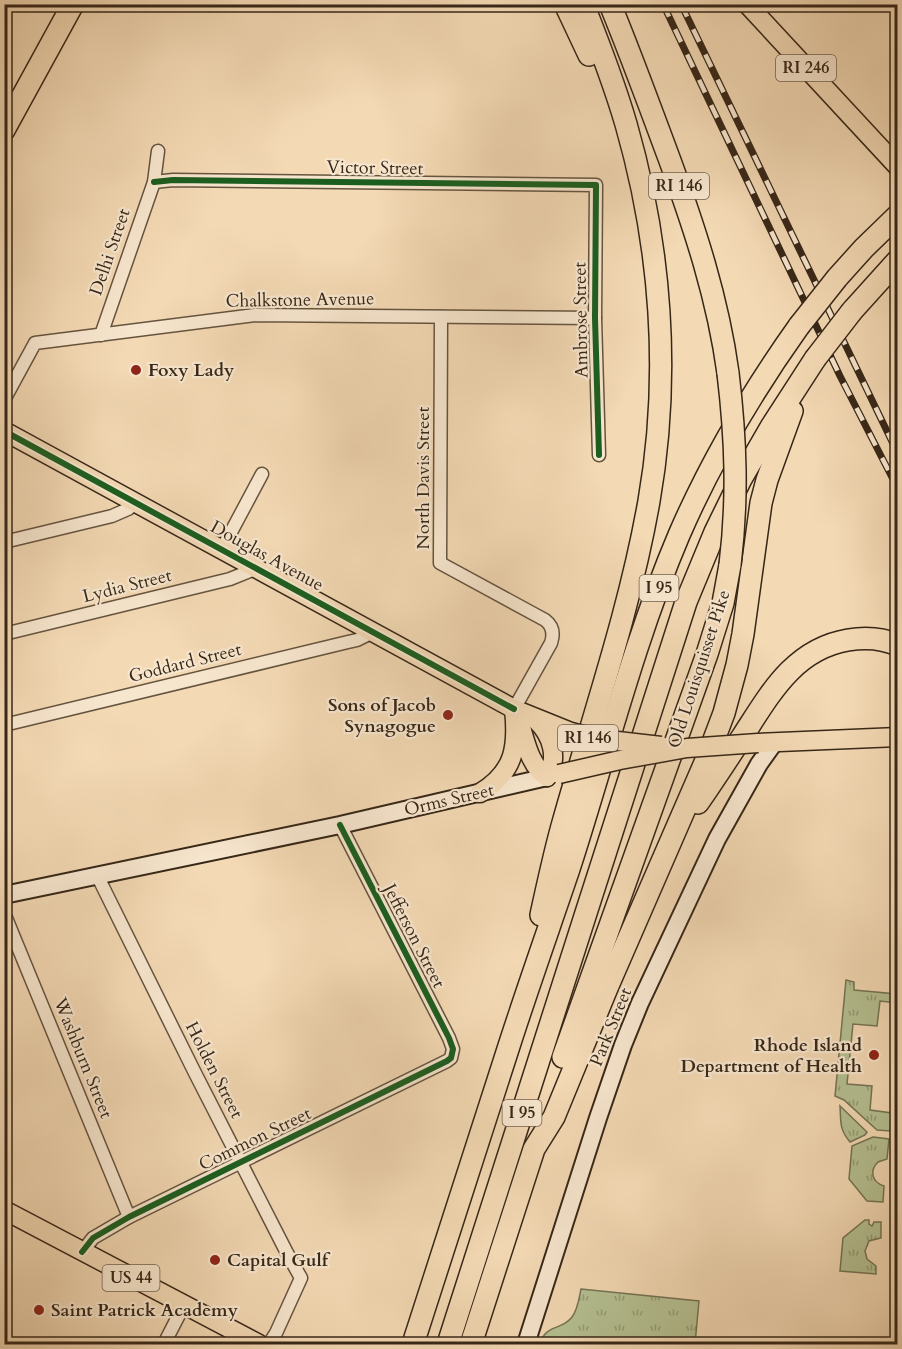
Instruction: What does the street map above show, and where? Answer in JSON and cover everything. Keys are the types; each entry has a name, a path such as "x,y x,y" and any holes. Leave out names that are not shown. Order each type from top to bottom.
{"highway":[{"path":"4,130 73,4"},
{"path":"565,4 633,149"},
{"name":"RI 146","path":"510,1044 564,819 611,661 637,559 657,431 660,387 660,316 649,225 633,149 609,73 583,4"},
{"name":"Old Louisquisset Pike","path":"534,1149 570,1037 715,629 723,603 730,565 735,518 734,427 728,374 714,297 698,240 663,141 610,4"},
{"name":"I 95","path":"413,1344 569,868 640,640 678,538 700,489 752,395 799,326 837,278 897,214"},
{"name":"I 95","path":"448,1344 686,602 710,543 741,479 815,359 852,311 897,260"},
{"path":"471,1344 534,1149 554,1117 707,758 729,696 743,634 764,492 789,417 815,359"},
{"path":"664,856 770,695 796,664 816,650 842,641 868,638 881,639 897,645"}],"main road":[{"name":"RI 246","path":"747,4 897,167"},
{"name":"Douglas Avenue","path":"4,431 532,717 571,732 610,741 687,748"},
{"path":"514,708 534,763 539,771 553,776"},
{"path":"480,793 497,781 511,761 516,737 514,708"},
{"path":"532,717 544,729 552,744 551,771 553,776"},
{"name":"Orms Street","path":"553,776 606,763 687,748 897,737"},
{"name":"US 44","path":"4,1210 258,1344"}],"street":[{"name":"Delhi Street","path":"101,335 154,182 158,151"},
{"name":"Victor Street","path":"154,182 184,180 596,185"},
{"name":"Ambrose Street","path":"596,185 595,318 599,455"},
{"name":"Chalkstone Avenue","path":"4,400 35,343 261,315 595,318"},
{"name":"North Davis Street","path":"441,316 440,563 545,620 552,630 551,643 514,708"},
{"path":"222,549 262,474"},
{"path":"4,542 112,516 137,502"},
{"name":"Lydia Street","path":"4,634 230,579 257,568"},
{"name":"Goddard Street","path":"4,725 357,640 373,632"},
{"name":"Park Street","path":"526,1344 598,1118 636,1014 717,839 759,764 766,743"},
{"name":"Orms Street","path":"4,895 340,825 553,776"},
{"name":"Jefferson Street","path":"340,825 453,1049 451,1058 447,1061"},
{"name":"Holden Street","path":"97,875 301,1278 269,1344"},
{"name":"Washburn Street","path":"4,913 129,1218"},
{"name":"Common Street","path":"82,1252 93,1238 129,1218 447,1061"},
{"path":"164,1344 183,1305"}],"green space":[{"path":"846,980 854,982 854,990 897,994 897,1003 880,1001 877,1026 853,1024 847,1084 872,1086 870,1110 892,1113 890,1131 877,1130 844,1100 835,1096"},
{"path":"840,1106 867,1132 865,1135 850,1142 842,1129"},
{"path":"873,1137 889,1139 887,1159 878,1162 873,1169 874,1179 884,1186 883,1202 867,1201 849,1179 852,1146"},
{"path":"865,1220 869,1220 872,1226 874,1222 881,1222 881,1238 869,1241 865,1251 867,1259 876,1266 876,1274 840,1271 843,1238"},
{"path":"581,1289 699,1301 695,1344 540,1344 546,1333 572,1317"}],"railway":[{"path":"663,4 840,376 898,489"},
{"path":"681,4 898,454"}],"cycle path":[{"path":"154,182 173,180 596,185 595,318 599,455"},
{"path":"4,431 514,709"},
{"path":"82,1252 93,1238 129,1217 451,1058 453,1049 449,1038 340,825"}],"place":[{"name":"Foxy Lady","path":"136,370"},
{"name":"Sons of Jacob Synagogue","path":"448,715"},
{"name":"Rhode Island Department of Health","path":"874,1055"},
{"name":"Capital Gulf","path":"215,1260"},
{"name":"Saint Patrick Academy","path":"39,1310"}]}
